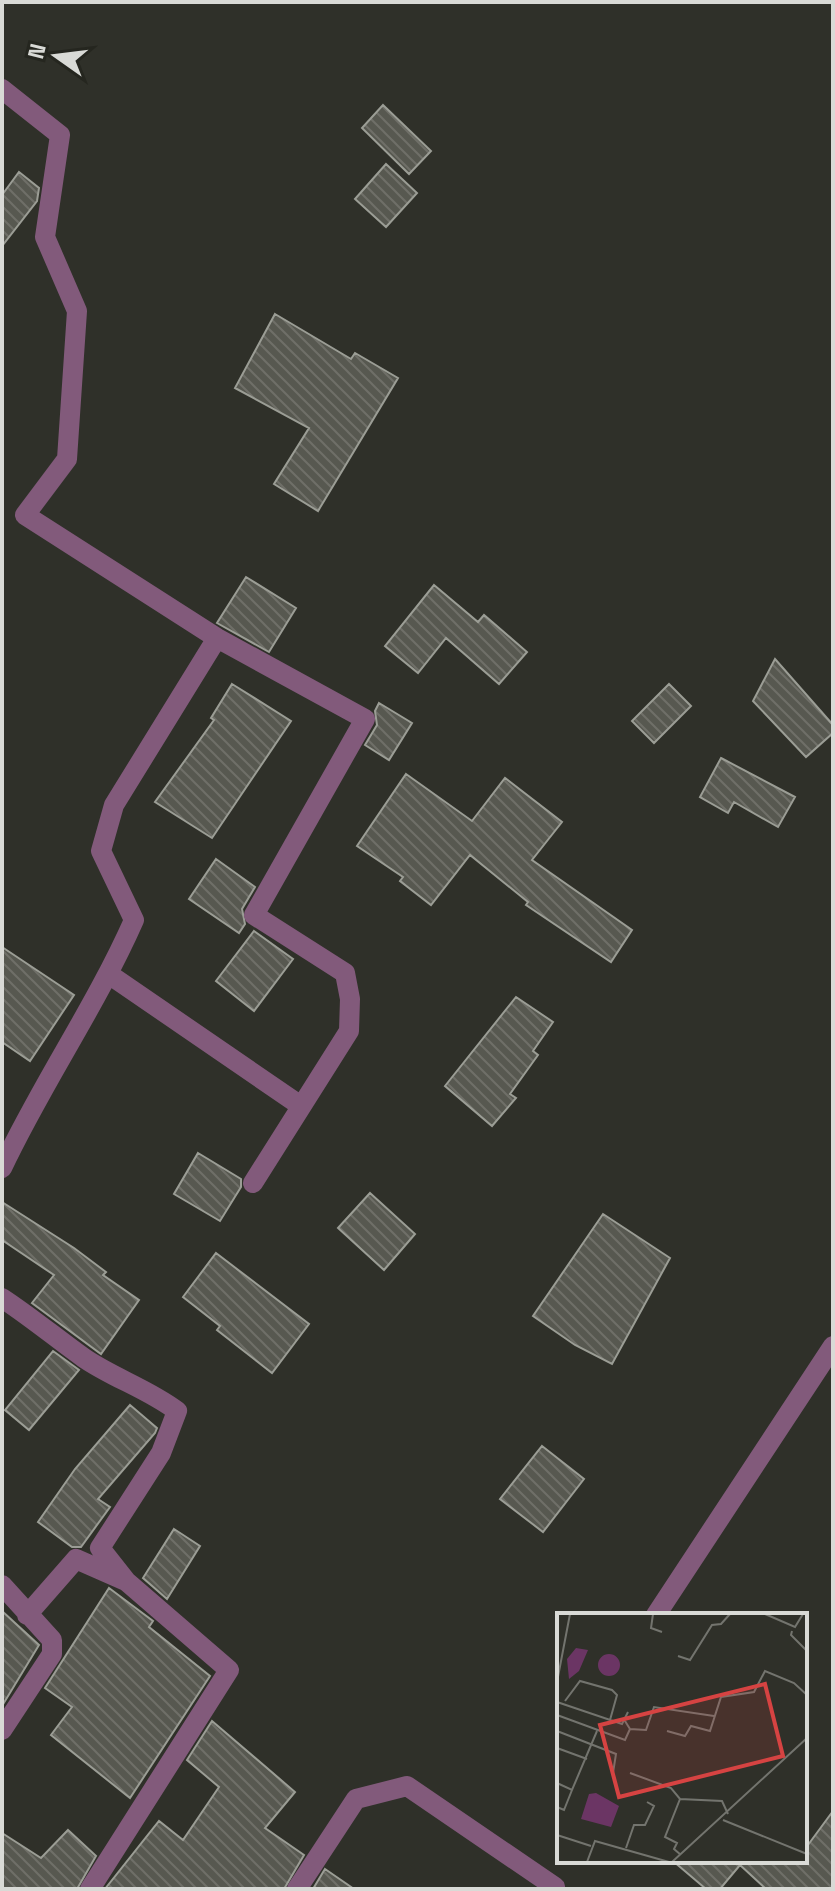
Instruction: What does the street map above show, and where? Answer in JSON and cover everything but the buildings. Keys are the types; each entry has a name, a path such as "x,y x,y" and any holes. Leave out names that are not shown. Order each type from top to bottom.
{"street":[{"path":"2,89 60,135 45,237 77,311 67,459 25,515 217,638 365,719 254,915 345,973 350,999 349,1031 253,1183"},
{"path":"2,1168 26,1116 110,975 134,920 101,851 114,805 217,638"},
{"path":"110,975 301,1106"},
{"path":"2,1298 32,1316 86,1359 152,1392 177,1411 161,1453 100,1548 126,1581 229,1670 90,1889"},
{"path":"657,1613 833,1346"},
{"path":"27,1615 76,1559 126,1581"},
{"path":"2,1585 52,1640 52,1654 2,1730"},
{"path":"297,1889 356,1799 407,1786 555,1887"}]}
